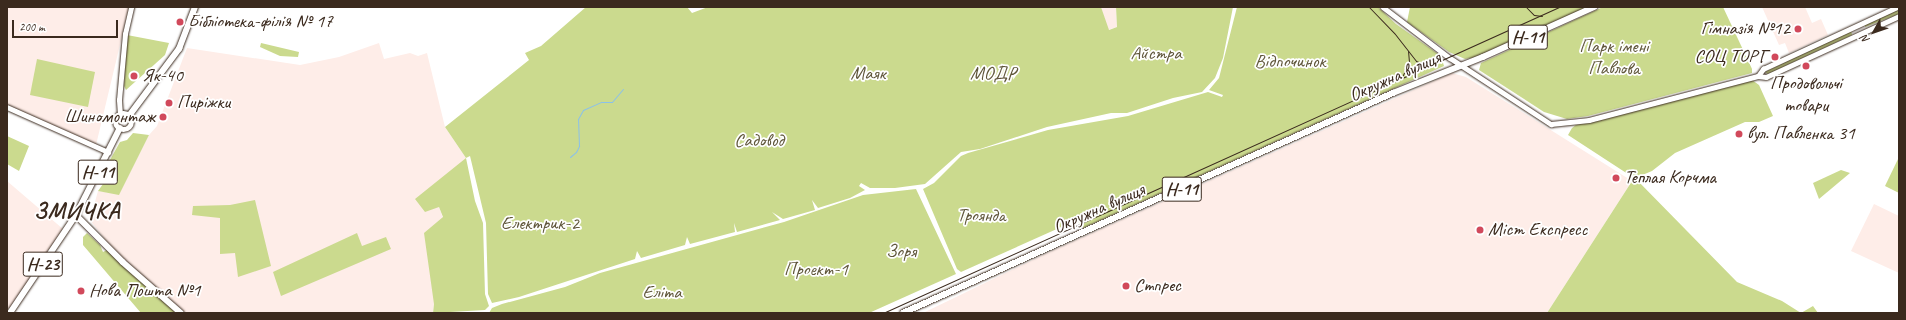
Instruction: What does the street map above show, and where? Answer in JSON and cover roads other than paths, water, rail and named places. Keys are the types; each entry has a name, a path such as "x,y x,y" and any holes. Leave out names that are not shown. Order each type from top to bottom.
{"main road":[{"name":"Н-11","path":"120,128 131,126 129,116 178,49 195,7"},
{"name":"Н-11","path":"1460,65 1594,7"},
{"name":"Окружна вулиця","path":"903,313 1460,65"},
{"path":"120,115 129,116"},
{"name":"Н-11","path":"120,115 117,121 120,128 76,215 123,262 181,313"},
{"name":"Н-23","path":"10,313 76,215"}],"street":[{"path":"120,115 119,100 125,34 131,7"},
{"path":"1383,7 1460,65 1551,124 1589,120 1758,76 1766,76 1899,16"},
{"path":"1758,76 1763,69 1897,7"},
{"path":"7,107 108,152"}],"waterway":[{"path":"570,157 576,152 579,146 578,119 583,110 601,102 612,102 623,89"}],"tram line":[{"path":"1369,7 1395,34 1416,61 1428,66"},
{"path":"1526,7 1534,15 1542,16"},
{"path":"883,313 1559,7"},
{"path":"1402,77 1409,62 1408,51"}],"place":[{"name":"Бібліотека-філія № 17","path":"180,22"},
{"name":"Гімназія №12","path":"1798,29"},
{"name":"СОЦ ТОРГ","path":"1775,57"},
{"name":"Продовольчі товари","path":"1806,66"},
{"name":"Як-40","path":"134,76"},
{"name":"Пиріжки","path":"169,103"},
{"name":"Шиномонтаж","path":"163,117"},
{"name":"вул. Павленка 31","path":"1739,134"},
{"name":"Теплая Корчма","path":"1616,178"},
{"name":"Міст Експресс","path":"1480,230"},
{"name":"Стпрес","path":"1126,286"},
{"name":"Нова Пошта №1","path":"81,291"}],"district":[{"name":"ЗМИЧКА","path":"77,211"}],"park label":[{"name":"Айстра","path":"1156,54"},
{"name":"Парк імені Павлова","path":"1614,58"},
{"name":"Відпочинок","path":"1290,62"},
{"name":"Маяк","path":"868,74"},
{"name":"МОДР","path":"993,74"},
{"name":"Садовод","path":"759,141"},
{"name":"Троянда","path":"981,216"},
{"name":"Електрик-2","path":"540,224"},
{"name":"Зоря","path":"901,252"},
{"name":"Проект-1","path":"816,270"},
{"name":"Еліта","path":"662,293"}]}
